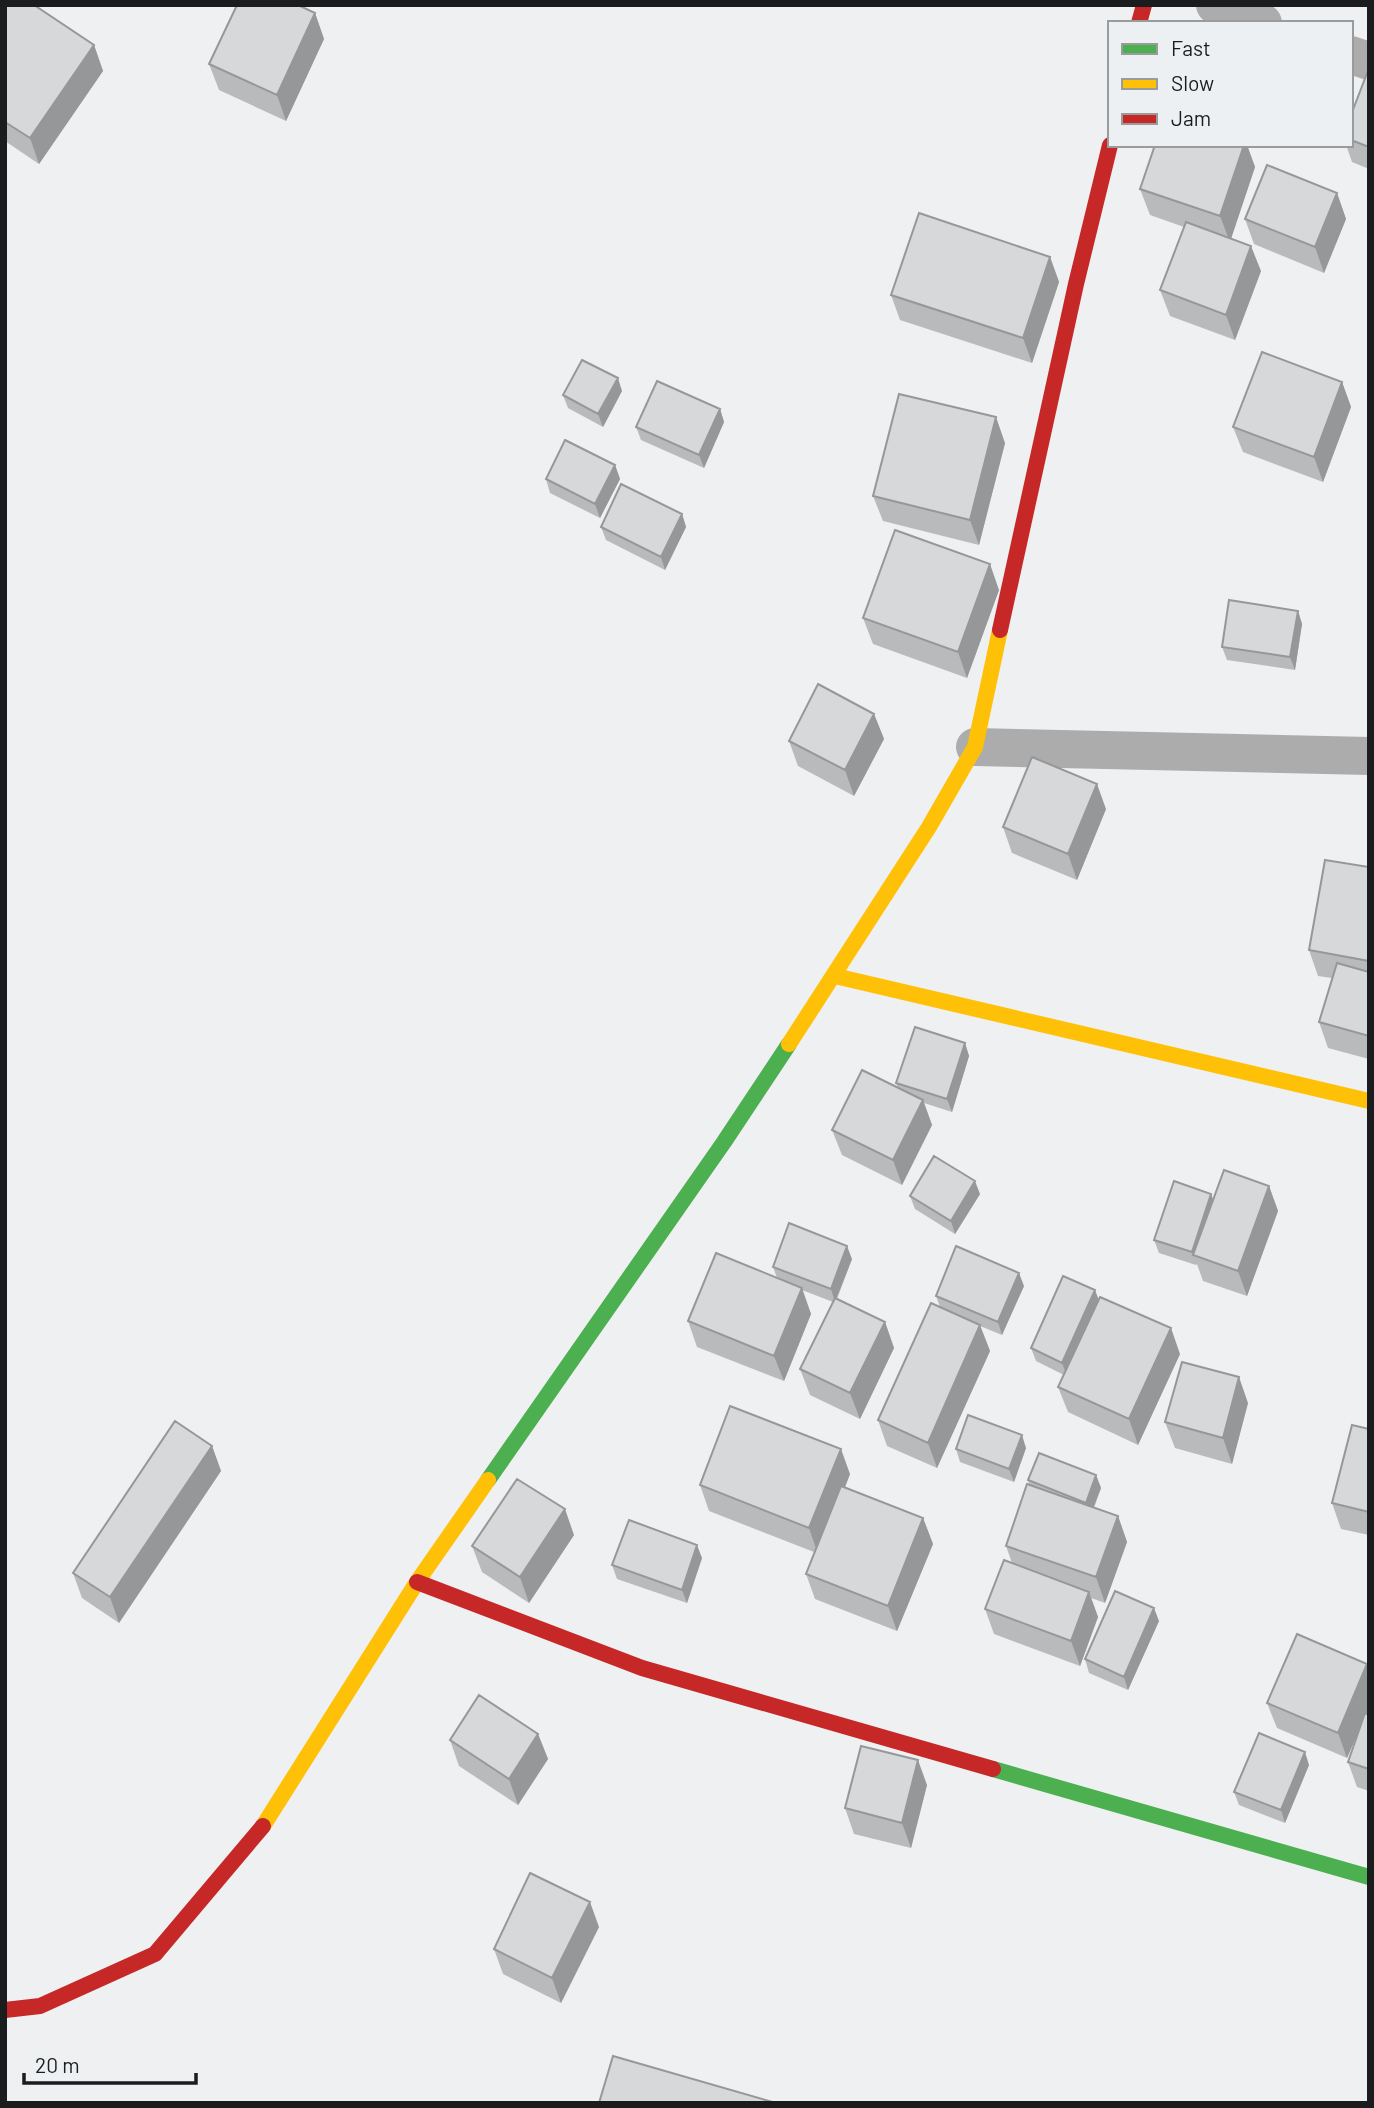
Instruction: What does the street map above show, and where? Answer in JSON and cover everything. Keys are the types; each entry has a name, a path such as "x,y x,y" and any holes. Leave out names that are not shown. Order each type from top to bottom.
{"street":[{"path":"1215,5 1258,21"},
{"path":"5,2010 40,2006 155,1954 262,1829 417,1582 724,1142 835,976 929,827 975,747 1076,284 1110,147"},
{"path":"975,747 1369,756"},
{"path":"835,976 1369,1101"},
{"path":"417,1582 642,1668 1369,1877"}],"building":[{"path":"5,5 34,5 94,45 30,138 5,122"},
{"path":"237,5 298,5 315,13 277,95 209,64"},
{"path":"1369,68 1369,147 1353,141 1353,110"},
{"path":"1154,147 1243,147 1220,216 1140,189"},
{"path":"1267,165 1337,193 1315,247 1245,219"},
{"path":"919,213 1050,257 1023,338 891,295"},
{"path":"1186,222 1251,246 1226,315 1160,290"},
{"path":"1262,352 1342,382 1314,457 1233,427"},
{"path":"582,360 618,378 598,414 563,395"},
{"path":"657,381 720,409 699,455 636,427"},
{"path":"899,394 996,417 970,520 873,496"},
{"path":"565,440 615,465 595,504 546,479"},
{"path":"621,484 682,514 661,557 601,527"},
{"path":"895,530 990,564 958,652 863,618"},
{"path":"1229,600 1298,611 1290,657 1222,647"},
{"path":"818,684 874,714 845,770 789,741"},
{"path":"1032,757 1097,784 1068,854 1003,827"},
{"path":"1325,860 1369,867 1369,961 1309,950"},
{"path":"1337,963 1369,972 1369,1036 1319,1022"},
{"path":"915,1027 965,1043 947,1099 896,1083"},
{"path":"862,1070 923,1100 893,1160 832,1130"},
{"path":"934,1156 975,1181 951,1221 910,1196"},
{"path":"1224,1170 1269,1186 1238,1271 1193,1255"},
{"path":"1174,1181 1211,1194 1192,1252 1154,1240"},
{"path":"789,1223 847,1246 831,1289 773,1267"},
{"path":"956,1246 1019,1273 998,1322 936,1296"},
{"path":"716,1253 802,1288 774,1356 688,1321"},
{"path":"1063,1276 1095,1290 1062,1363 1031,1348"},
{"path":"1100,1297 1171,1328 1129,1419 1058,1387"},
{"path":"835,1298 885,1322 850,1393 800,1369"},
{"path":"931,1303 980,1325 928,1443 878,1420"},
{"path":"1182,1362 1239,1377 1223,1438 1165,1422"},
{"path":"730,1406 841,1449 809,1528 700,1485"},
{"path":"968,1415 1022,1435 1009,1469 956,1449"},
{"path":"175,1421 212,1446 110,1597 73,1573"},
{"path":"1352,1425 1369,1429 1369,1512 1332,1503"},
{"path":"1039,1453 1096,1475 1086,1503 1028,1480"},
{"path":"517,1479 565,1509 520,1577 472,1546"},
{"path":"1027,1484 1118,1516 1096,1577 1006,1546"},
{"path":"841,1486 923,1518 888,1606 806,1574"},
{"path":"629,1520 697,1545 682,1590 612,1565"},
{"path":"1004,1560 1089,1592 1071,1641 985,1609"},
{"path":"1115,1591 1154,1608 1124,1677 1085,1659"},
{"path":"1297,1634 1367,1664 1338,1733 1267,1703"},
{"path":"479,1695 538,1734 509,1779 450,1740"},
{"path":"1365,1713 1369,1715 1369,1769 1348,1762"},
{"path":"1259,1733 1305,1752 1281,1810 1234,1792"},
{"path":"861,1746 918,1760 902,1823 845,1808"},
{"path":"530,1873 590,1902 552,1978 494,1949"},
{"path":"613,2056 776,2103 599,2103"}],"traffic: fast":[{"path":"488,1480 724,1142 789,1044"},
{"path":"993,1769 1369,1877"}],"traffic: slow":[{"path":"789,1044 929,827 975,747 1000,630"},
{"path":"835,976 1369,1101"},
{"path":"263,1826 417,1582 488,1480"}],"traffic: jam":[{"path":"1140,21 1144,5"},
{"path":"1000,630 1076,284 1110,147"},
{"path":"417,1582 642,1668 993,1769"},
{"path":"5,2010 40,2006 155,1954 263,1826"}]}
